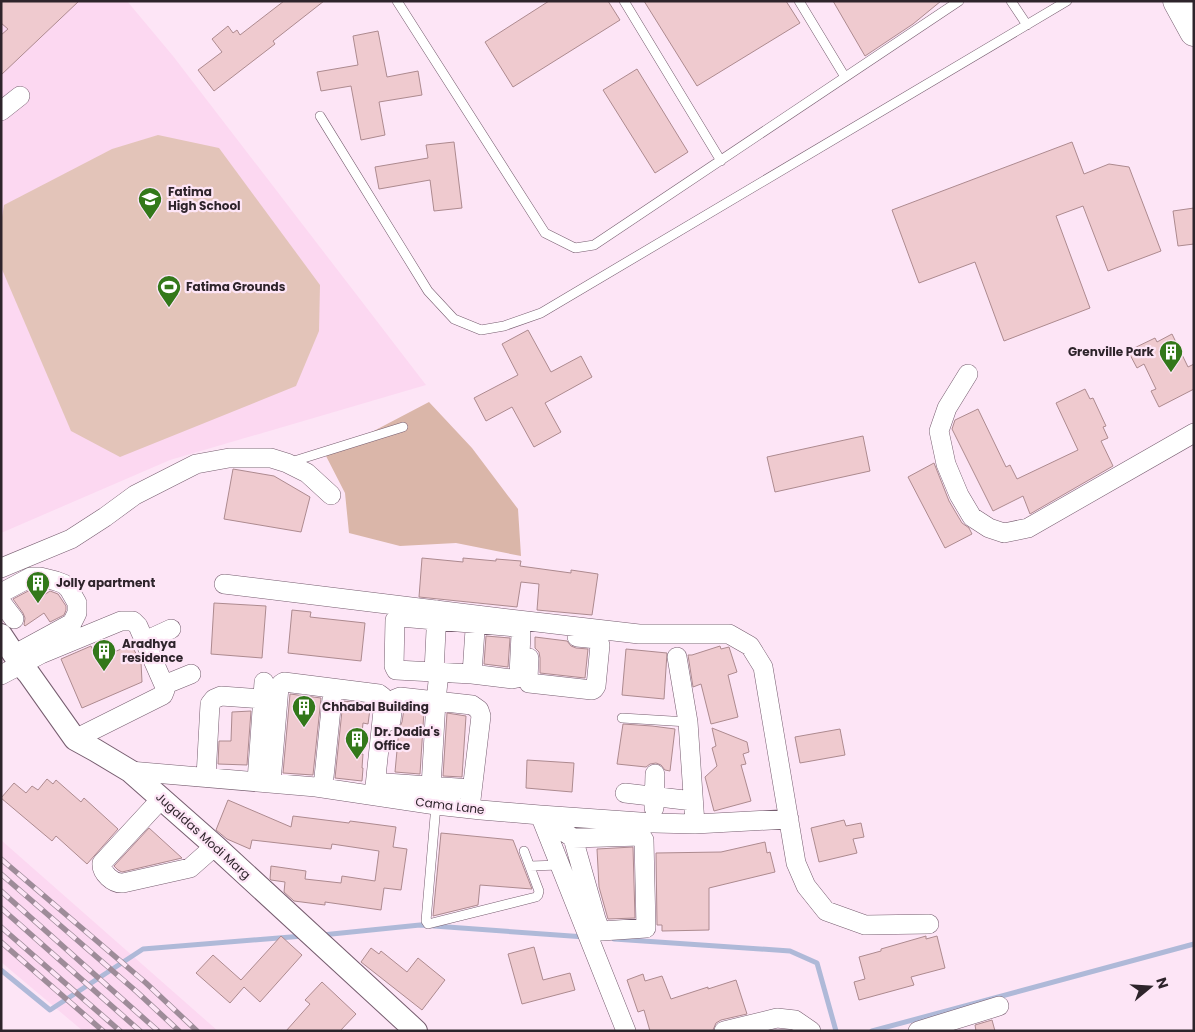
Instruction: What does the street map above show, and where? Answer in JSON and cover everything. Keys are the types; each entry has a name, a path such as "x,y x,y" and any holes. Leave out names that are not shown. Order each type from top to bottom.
{"main road":[{"path":"1177,1 1194,32"}],"street":[{"path":"1,111 20,96"},
{"path":"968,374 947,408 939,431 946,464 959,495 972,517 988,528 1004,533 1028,528 1194,433"},
{"path":"1,568 71,538 105,517 134,495 196,464 229,458 271,458 287,463 307,473 331,495"},
{"path":"1,593 31,578 40,577 64,584 77,603 77,613 72,623 9,643"},
{"path":"224,584 530,628 639,634 729,634 750,646 763,667 796,863 806,886 826,911 865,925 929,924"},
{"path":"1,602 9,643 1,675"},
{"path":"437,615 400,617 395,620 394,666 396,670 517,678 519,675 519,630 515,627 476,619"},
{"path":"437,615 437,672 432,798 472,789"},
{"path":"472,674 476,619"},
{"path":"9,643 41,654 121,621 133,621 138,626 164,685 163,695 75,739"},
{"path":"145,640 171,629"},
{"name":"Jugaldas Modi Marg","path":"9,643 75,739 130,771 162,798 416,1031"},
{"path":"677,657 688,722 695,824"},
{"path":"164,685 191,674"},
{"path":"264,782 279,687 284,682 379,694 383,697 382,792"},
{"path":"323,784 333,689"},
{"path":"206,777 210,704 214,699 221,696 264,690 264,782"},
{"path":"382,792 392,702 395,698 472,705 481,716 470,808"},
{"name":"Cama Lane","path":"130,771 264,782 323,784 432,798 480,810 540,815 695,824 789,820"},
{"path":"654,823 655,774"},
{"path":"625,793 693,801"},
{"path":"162,798 102,863 103,871 115,882 118,884 190,868 216,846"},
{"path":"540,815 573,838 639,836 643,838 646,928 600,930 573,838"},
{"path":"540,815 626,1031"},
{"path":"918,1031 999,1006"},
{"path":"724,1031 777,1018 795,1020 811,1031"}],"lane":[{"path":"397,1 545,233 575,248 594,245 958,1"},
{"path":"624,1 721,160"},
{"path":"799,1 845,77"},
{"path":"1011,1 1027,25"},
{"path":"320,116 428,291 454,319 481,330 504,326 541,313 1066,1"},
{"path":"287,463 402,427"},
{"path":"622,718 688,722"},
{"path":"432,798 426,921 428,924 536,897 539,891 524,851"},
{"path":"530,866 560,865"}],"shaded area":[{"name":"Fatima High School","path":"1,1 127,1 173,56 426,385 170,460 1,533"},
{"name":"Fatima Grounds","path":"158,135 219,148 320,285 319,331 296,386 120,457 71,431 1,267 1,223 4,205 112,149"},
{"path":"429,402 472,448 518,509 521,556 456,543 400,546 349,533 345,493 326,456"},
{"path":"1,840 218,1031 83,1031 1,962"}],"building":[{"path":"1,1 79,1 1,75 1,35 8,29 1,23"},
{"path":"284,1 324,1 273,41 275,44 214,91 198,70 222,52 212,39 228,26 233,33 237,30 240,35"},
{"path":"549,1 608,1 620,20 513,87 485,42"},
{"path":"644,1 786,1 800,23 697,86"},
{"path":"833,1 941,1 913,24 865,56"},
{"path":"378,31 387,77 418,71 422,95 379,102 385,135 361,140 351,86 321,91 317,72 358,65 353,36"},
{"path":"637,69 688,152 655,173 603,90"},
{"path":"454,142 462,208 434,211 430,180 379,189 375,167 428,158 426,145"},
{"path":"1072,142 1084,174 1109,164 1129,167 1161,251 1108,271 1083,206 1056,216 1090,308 1004,341 975,262 919,283 892,210"},
{"path":"1194,208 1194,244 1178,246 1173,211"},
{"path":"528,330 551,372 581,356 592,377 545,403 561,432 534,447 512,407 486,421 474,398 518,375 502,344"},
{"name":"Grenville Park","path":"1172,334 1188,367 1194,364 1194,389 1159,407 1151,391 1156,389 1144,364 1137,368 1128,351 1155,338 1157,342"},
{"path":"1085,389 1090,399 1093,398 1106,426 1103,427 1108,438 1101,441 1113,466 1030,514 1023,496 993,511 952,429 955,420 978,409 1006,467 1010,465 1017,479 1078,450 1056,403"},
{"path":"863,436 870,471 775,492 767,457"},
{"path":"934,463 949,501 962,523 969,528 972,534 945,548 908,477"},
{"path":"233,469 274,476 310,497 301,532 224,519"},
{"path":"422,558 463,562 463,558 521,561 520,566 571,573 571,570 598,574 592,615 537,610 539,584 521,582 517,607 419,597"},
{"name":"Jolly apartment","path":"34,588 41,597 50,591 58,594 66,606 64,615 50,622 44,613 25,626 23,613 13,599"},
{"path":"214,603 266,606 262,658 211,654"},
{"path":"292,610 311,612 310,617 365,623 361,661 288,653"},
{"path":"486,636 510,638 508,667 484,664"},
{"path":"535,637 567,641 576,648 588,649 585,678 540,673 540,658 539,652 535,648"},
{"name":"Aradhya residence","path":"131,645 141,662 142,682 82,708 61,659 91,646 97,659"},
{"path":"720,646 721,649 729,647 737,672 728,675 738,717 711,724 701,684 693,687 688,655"},
{"path":"626,649 667,653 664,699 622,695"},
{"name":"Chhabal Building","path":"290,694 321,698 313,775 283,773"},
{"path":"343,701 372,704 368,724 363,723 360,754 363,754 362,781 335,778"},
{"path":"404,709 424,711 420,774 395,772 399,729"},
{"path":"251,711 247,765 218,764 219,741 231,741 232,712"},
{"path":"447,713 466,716 462,777 443,776"},
{"path":"623,724 675,729 670,771 665,770 656,763 646,767 617,764"},
{"path":"712,728 747,742 749,752 743,754 746,764 741,765 751,801 714,811 705,777 717,766 712,748 716,746"},
{"path":"840,729 845,755 800,763 795,737"},
{"path":"527,760 574,763 572,792 526,788"},
{"path":"47,779 53,784 56,780 81,802 84,798 118,829 87,864 56,836 52,841 1,798 14,783 26,793 32,786 38,790"},
{"path":"228,800 291,827 293,816 396,827 393,847 407,849 401,890 384,888 381,910 325,902 325,905 294,901 284,892 285,882 270,879 271,866 306,871 305,879 341,883 342,876 375,881 379,851 332,844 331,849 252,840 250,849 227,839 216,830"},
{"path":"844,820 846,826 861,823 864,837 853,839 857,853 819,862 811,828"},
{"path":"149,828 182,858 122,872 118,870 114,866"},
{"path":"441,833 513,840 532,889 480,885 478,905 433,916"},
{"path":"765,842 767,853 770,852 775,872 709,888 709,930 662,931 662,925 657,925 656,853 721,852"},
{"path":"633,847 635,918 608,919 599,887 597,849"},
{"path":"281,936 302,955 260,1002 244,987 230,1003 196,973 213,955 241,980"},
{"path":"926,936 926,939 937,936 945,968 911,977 914,985 859,1000 854,982 865,979 859,957"},
{"path":"534,947 543,980 570,973 575,990 522,1004 508,954"},
{"path":"371,948 379,954 381,951 407,972 418,958 445,980 422,1010 361,962"},
{"path":"643,974 645,981 662,976 671,999 736,980 747,1014 721,1020 716,1023 712,1031 650,1031 644,1010 638,1012 627,980"},
{"path":"322,982 356,1014 340,1031 286,1031 310,1004 305,1000"},
{"path":"992,1020 995,1031 976,1031 975,1025"}],"waterway":[{"path":"322,935 420,925 585,937"},
{"path":"1,970 50,1010 143,949 303,936"},
{"path":"614,939 790,951 817,963 836,1031"},
{"path":"872,1031 1194,944"}],"railway":[{"path":"1,859 146,983 197,1031"},
{"path":"1,874 179,1031"},
{"path":"1,891 158,1031"},
{"path":"1,908 140,1031"},
{"path":"1,927 120,1031"},
{"path":"1,942 103,1031"}],"place":[{"name":"Fatima High School","path":"150,220"},
{"name":"Fatima Grounds","path":"169,308"},
{"name":"Grenville Park","path":"1171,373"},
{"name":"Jolly apartment","path":"38,604"},
{"name":"Aradhya residence","path":"104,672"},
{"name":"Chhabal Building","path":"304,728"},
{"name":"Dr. Dadia's Office","path":"357,760"}]}
